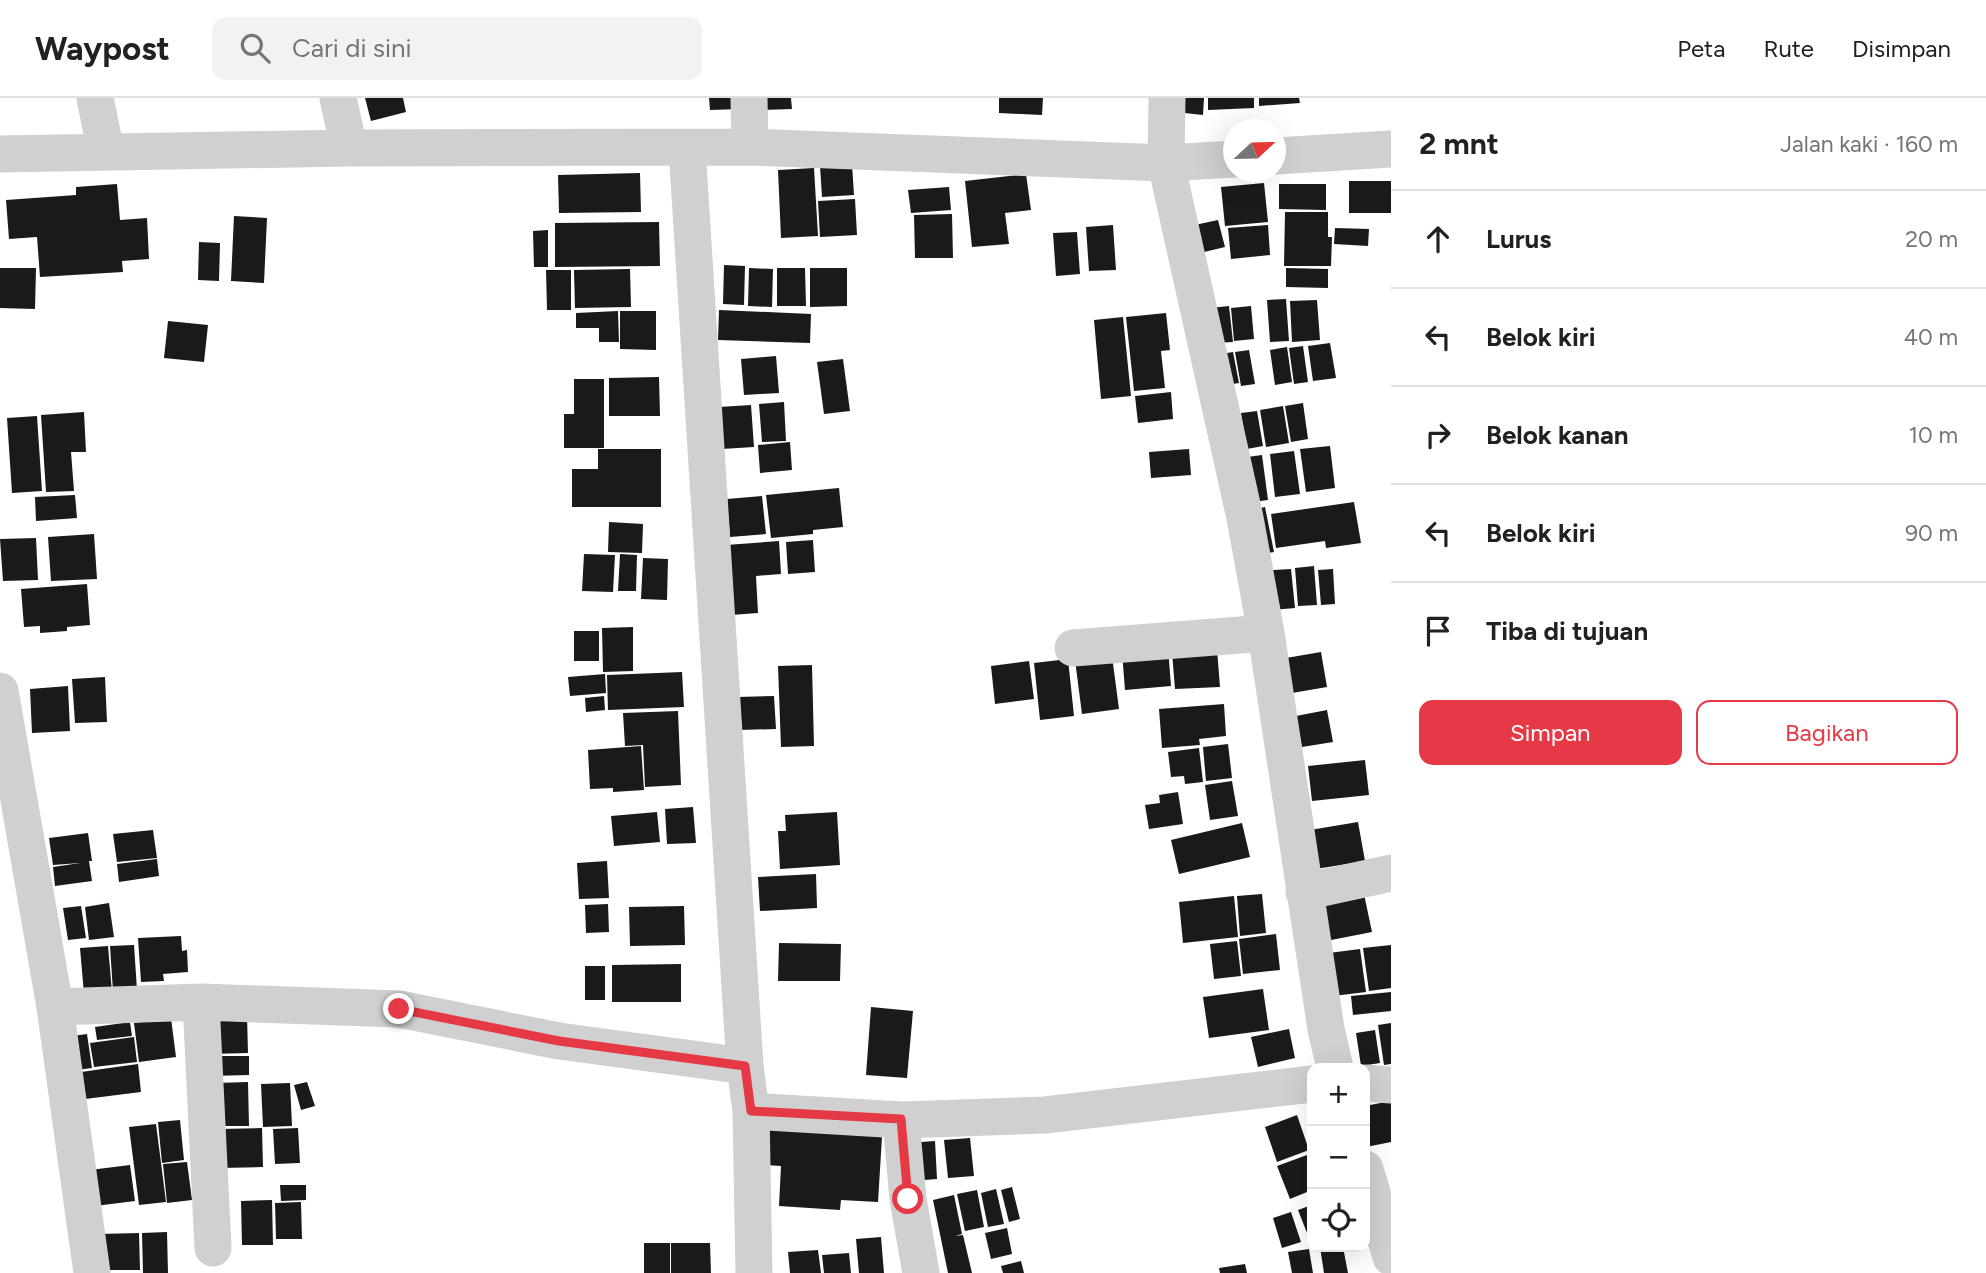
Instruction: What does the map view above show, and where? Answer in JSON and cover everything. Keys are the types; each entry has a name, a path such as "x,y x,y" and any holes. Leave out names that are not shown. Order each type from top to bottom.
{"street":[{"path":"95,98 106,152"},
{"path":"338,98 349,148"},
{"path":"749,98 750,147"},
{"path":"1167,98 1166,163 1245,518 1266,633 1326,1029 1334,1063"},
{"path":"0,154 349,148 750,147 1166,163 1223,160"},
{"path":"687,148 745,1066 751,1111 754,1273"},
{"path":"1286,155 1391,149"},
{"path":"1073,648 1266,633"},
{"path":"0,691 55,1007 92,1273"},
{"path":"1304,892 1391,873"},
{"path":"55,1007 201,1002 399,1009 559,1041 745,1066"},
{"path":"201,1002 213,1248"},
{"path":"1370,1083 1391,1085"},
{"path":"751,1111 901,1119 1045,1115 1307,1085"},
{"path":"901,1119 908,1199 921,1273"},
{"path":"1370,1186 1391,1256"}],"building":[{"path":"365,98 403,98 406,112 371,121"},
{"path":"709,98 740,98 740,109 710,110"},
{"path":"759,98 791,98 792,109 759,110"},
{"path":"999,98 1043,98 1042,115 999,113"},
{"path":"1176,98 1204,98 1203,115 1175,112"},
{"path":"1208,98 1254,98 1254,108 1208,110"},
{"path":"1259,98 1299,98 1300,103 1259,106"},
{"path":"852,164 854,195 822,197 820,166"},
{"path":"814,168 818,236 781,238 778,170"},
{"path":"640,173 641,212 559,213 558,175"},
{"path":"1026,174 1031,210 1005,213 1009,244 972,247 965,181"},
{"path":"1349,181 1391,181 1391,213 1349,213"},
{"path":"1264,183 1268,222 1225,226 1221,187"},
{"path":"117,184 120,220 147,218 149,259 122,261 123,272 40,277 37,237 9,239 6,200 76,195 76,187"},
{"path":"1279,184 1326,184 1326,210 1279,209"},
{"path":"949,187 951,210 911,213 908,190"},
{"path":"855,199 857,235 820,237 818,201"},
{"path":"1285,212 1328,212 1328,237 1332,237 1331,266 1284,266"},
{"path":"952,214 953,258 915,258 914,215"},
{"path":"234,216 267,218 264,283 231,281"},
{"path":"1218,220 1225,247 1196,254 1190,226"},
{"path":"659,222 660,266 555,267 555,223"},
{"path":"1113,225 1116,270 1089,271 1086,227"},
{"path":"1268,225 1270,255 1231,259 1228,228"},
{"path":"1335,228 1369,229 1368,246 1334,244"},
{"path":"548,230 548,267 534,267 533,231"},
{"path":"1077,232 1080,274 1056,276 1053,233"},
{"path":"199,242 220,243 219,281 198,280"},
{"path":"724,265 745,266 744,305 723,304"},
{"path":"0,268 36,268 35,309 0,308"},
{"path":"749,268 773,269 772,307 748,306"},
{"path":"777,268 805,268 806,306 777,306"},
{"path":"810,268 847,268 847,306 810,307"},
{"path":"1286,268 1328,269 1328,288 1286,287"},
{"path":"630,269 631,307 575,308 574,270"},
{"path":"546,270 571,270 571,310 547,310"},
{"path":"1286,299 1289,341 1270,342 1267,300"},
{"path":"1317,300 1320,340 1292,342 1290,301"},
{"path":"1229,306 1233,342 1214,343 1210,308"},
{"path":"1251,306 1254,339 1234,341 1231,308"},
{"path":"719,310 811,314 810,343 718,340"},
{"path":"618,311 619,342 599,342 599,328 576,328 576,313"},
{"path":"620,311 656,311 656,350 620,349"},
{"path":"1166,313 1170,350 1161,351 1165,388 1134,391 1126,317"},
{"path":"1123,317 1131,396 1101,399 1094,320"},
{"path":"168,321 208,325 204,362 164,358"},
{"path":"1330,343 1336,378 1313,381 1308,346"},
{"path":"1303,346 1308,382 1294,384 1289,348"},
{"path":"1287,347 1292,382 1275,385 1270,350"},
{"path":"1249,350 1255,384 1241,386 1235,352"},
{"path":"1233,352 1239,383 1221,386 1215,355"},
{"path":"776,356 779,393 744,395 741,359"},
{"path":"843,359 850,411 824,414 817,362"},
{"path":"659,377 660,416 609,416 609,378"},
{"path":"574,379 604,379 604,448 564,448 564,414 574,414"},
{"path":"1171,392 1173,419 1138,423 1135,396"},
{"path":"784,402 786,441 762,442 759,404"},
{"path":"1303,403 1308,439 1291,442 1285,406"},
{"path":"751,405 754,447 722,449 719,407"},
{"path":"1283,406 1289,443 1266,447 1260,410"},
{"path":"1257,411 1263,446 1247,449 1241,413"},
{"path":"84,412 86,452 71,452 74,491 46,492 41,415"},
{"path":"37,416 42,491 12,493 7,418"},
{"path":"790,442 792,470 760,473 758,445"},
{"path":"1330,446 1335,488 1306,492 1300,449"},
{"path":"598,449 661,449 661,507 572,507 572,469 598,469"},
{"path":"1189,449 1191,475 1151,478 1149,452"},
{"path":"1294,451 1300,494 1275,497 1270,454"},
{"path":"1262,455 1268,500 1246,503 1240,458"},
{"path":"839,488 843,527 813,530 813,534 771,538 766,495"},
{"path":"75,495 77,518 36,521 35,497"},
{"path":"762,496 766,534 730,537 727,499"},
{"path":"1354,502 1361,543 1326,548 1325,541 1276,548 1271,514"},
{"path":"1265,507 1274,552 1257,555 1248,511"},
{"path":"609,522 643,524 642,553 608,552"},
{"path":"94,534 97,579 51,581 48,537"},
{"path":"36,538 38,580 3,581 0,539"},
{"path":"813,540 815,572 788,574 786,542"},
{"path":"779,541 781,574 756,576 758,613 731,615 726,545"},
{"path":"584,554 615,555 613,592 582,591"},
{"path":"620,554 637,555 636,591 618,591"},
{"path":"643,558 668,559 667,600 641,599"},
{"path":"1314,566 1317,605 1298,606 1295,568"},
{"path":"1291,569 1295,608 1263,611 1259,571"},
{"path":"1333,569 1335,604 1321,605 1318,570"},
{"path":"87,584 90,625 67,627 67,631 40,633 40,626 24,627 21,589"},
{"path":"633,627 633,671 603,672 602,628"},
{"path":"574,631 599,631 599,661 574,661"},
{"path":"1168,648 1171,686 1125,690 1122,652"},
{"path":"1217,649 1220,687 1175,689 1172,652"},
{"path":"1321,652 1327,687 1292,693 1286,658"},
{"path":"1112,656 1119,709 1082,714 1075,660"},
{"path":"1068,659 1074,716 1040,720 1034,663"},
{"path":"1029,661 1034,699 995,704 991,666"},
{"path":"812,665 814,746 781,747 778,666"},
{"path":"682,672 684,707 608,710 607,675"},
{"path":"605,674 606,693 570,696 568,677"},
{"path":"105,677 107,722 75,723 72,679"},
{"path":"68,686 70,731 32,733 30,689"},
{"path":"604,696 605,710 586,712 585,698"},
{"path":"774,696 776,729 739,730 738,697"},
{"path":"1224,704 1226,736 1199,739 1200,745 1162,748 1159,709"},
{"path":"1327,710 1333,742 1302,747 1296,716"},
{"path":"678,711 681,785 645,787 643,745 625,746 623,713"},
{"path":"1228,744 1232,778 1206,781 1203,747"},
{"path":"641,746 644,790 613,792 613,788 590,789 588,750"},
{"path":"1199,748 1203,782 1185,784 1184,776 1171,777 1168,752"},
{"path":"1365,760 1369,795 1312,801 1308,766"},
{"path":"1232,781 1238,816 1210,820 1205,785"},
{"path":"1178,792 1183,824 1149,829 1145,805 1160,803 1159,795"},
{"path":"693,807 696,843 667,844 665,809"},
{"path":"657,812 660,842 614,846 611,816"},
{"path":"837,812 840,865 780,869 778,831 786,831 785,815"},
{"path":"1358,822 1365,861 1316,869 1310,830"},
{"path":"1242,823 1250,857 1179,874 1171,840"},
{"path":"153,830 157,858 117,862 113,834"},
{"path":"88,833 92,881 55,886 53,867 80,863 53,865 49,838"},
{"path":"157,859 159,876 119,882 117,864"},
{"path":"607,861 609,898 579,899 577,863"},
{"path":"816,874 817,908 760,911 758,877"},
{"path":"1262,894 1266,933 1240,936 1237,896"},
{"path":"1364,894 1372,932 1321,942 1314,904"},
{"path":"1234,896 1238,937 1183,943 1179,902"},
{"path":"109,903 114,937 89,940 85,907"},
{"path":"608,904 609,932 586,933 585,905"},
{"path":"81,906 86,938 68,940 63,908"},
{"path":"684,906 685,945 630,946 629,907"},
{"path":"1276,934 1280,970 1243,974 1239,939"},
{"path":"181,936 182,951 187,950 188,972 163,974 164,981 141,982 138,938"},
{"path":"1237,941 1241,976 1214,979 1210,944"},
{"path":"779,943 841,944 840,981 778,981"},
{"path":"134,945 137,990 113,992 110,946"},
{"path":"1391,945 1391,988 1369,991 1363,948"},
{"path":"108,946 112,992 84,994 80,948"},
{"path":"1360,949 1366,992 1333,996 1321,954"},
{"path":"681,964 681,1002 612,1002 612,965"},
{"path":"585,966 605,966 605,1000 585,1000"},
{"path":"1263,989 1269,1030 1209,1038 1203,997"},
{"path":"1391,992 1391,1011 1353,1015 1351,996"},
{"path":"871,1007 913,1011 907,1078 866,1075"},
{"path":"247,1015 248,1053 210,1054 209,1016"},
{"path":"171,1018 176,1057 139,1062 134,1023"},
{"path":"130,1022 132,1036 97,1040 95,1027"},
{"path":"1391,1023 1391,1064 1384,1065 1378,1025"},
{"path":"1289,1029 1295,1058 1258,1067 1251,1037"},
{"path":"1375,1030 1380,1063 1361,1063 1356,1033"},
{"path":"87,1034 92,1068 69,1071 64,1037"},
{"path":"134,1037 137,1062 94,1067 90,1043"},
{"path":"209,1056 249,1056 249,1075 210,1076"},
{"path":"138,1064 141,1092 85,1099 81,1072"},
{"path":"248,1082 249,1126 217,1126 216,1083"},
{"path":"307,1082 315,1106 301,1110 294,1085"},
{"path":"290,1083 292,1126 263,1127 261,1084"},
{"path":"1391,1101 1391,1142 1370,1146 1370,1105"},
{"path":"1297,1115 1307,1151 1277,1162 1265,1127"},
{"path":"180,1120 184,1160 162,1163 158,1122"},
{"path":"156,1124 166,1202 139,1205 129,1127"},
{"path":"768,1124 882,1137 878,1202 841,1200 840,1210 779,1206 781,1166 765,1165"},
{"path":"262,1128 263,1167 221,1168 220,1129"},
{"path":"298,1128 300,1163 275,1164 273,1129"},
{"path":"970,1138 974,1176 948,1178 944,1140"},
{"path":"935,1141 937,1179 911,1181 908,1143"},
{"path":"1307,1155 1307,1192 1290,1199 1277,1166"},
{"path":"187,1162 192,1200 167,1203 163,1164"},
{"path":"130,1165 135,1201 95,1206 90,1170"},
{"path":"280,1185 306,1185 306,1200 281,1201"},
{"path":"1012,1187 1020,1219 1009,1222 1001,1190"},
{"path":"996,1189 1004,1224 988,1227 981,1193"},
{"path":"977,1190 984,1227 965,1231 957,1194"},
{"path":"954,1195 962,1234 955,1236 963,1235 972,1273 948,1273 933,1200"},
{"path":"272,1200 273,1245 242,1245 241,1201"},
{"path":"301,1202 302,1239 276,1239 275,1203"},
{"path":"1307,1207 1307,1233 1298,1210"},
{"path":"1291,1212 1301,1242 1282,1248 1273,1218"},
{"path":"1007,1228 1012,1254 991,1259 985,1233"},
{"path":"167,1232 168,1273 143,1273 142,1233"},
{"path":"139,1233 140,1270 100,1270 99,1234"},
{"path":"881,1237 884,1273 859,1273 856,1239"},
{"path":"644,1243 670,1243 670,1273 644,1273"},
{"path":"671,1243 710,1243 711,1273 671,1273"},
{"path":"1307,1249 1313,1273 1292,1273 1288,1252"},
{"path":"818,1250 821,1273 790,1273 788,1252"},
{"path":"1321,1252 1344,1252 1348,1273 1324,1273"},
{"path":"849,1253 851,1273 824,1273 822,1255"},
{"path":"1021,1261 1024,1273 1003,1273 1001,1266"},
{"path":"1245,1264 1247,1273 1220,1273 1219,1268"}],"route":[{"path":"399,1009 559,1041 745,1066 751,1111 901,1119 908,1199"}]}
